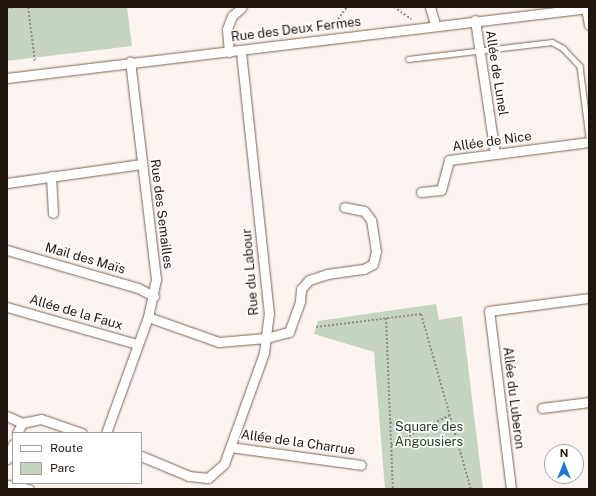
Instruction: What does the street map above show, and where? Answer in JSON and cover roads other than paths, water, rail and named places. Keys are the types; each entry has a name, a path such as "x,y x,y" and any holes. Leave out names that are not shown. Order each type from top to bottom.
{"street":[{"path":"229,52 227,29 232,16 242,7"},
{"path":"430,7 434,26"},
{"path":"588,8 589,25"},
{"name":"Rue des Deux Fermes","path":"7,78 130,62 229,52 475,20 588,8"},
{"name":"Allée de Lunel","path":"475,20 495,154"},
{"name":"Rue du Labour","path":"142,456 189,476 208,478 224,464 264,352 269,314 241,50"},
{"name":"Rue des Semailles","path":"106,432 137,344 148,318 154,296 155,257 130,62"},
{"name":"Allée de Nice","path":"421,192 441,190 449,160 589,142"},
{"path":"7,183 142,164"},
{"path":"51,176 53,213"},
{"path":"148,318 219,342 266,338 289,332 300,302 301,289 309,280 326,274 364,269 373,264 376,251 372,220 364,210 344,207"},
{"name":"Mail des Maïs","path":"7,250 138,288 154,296"},
{"name":"Allée du Luberon","path":"511,489 489,311 589,298"},
{"name":"Allée de la Faux","path":"7,307 137,344"},
{"path":"542,408 589,402"},
{"path":"7,416 22,423 41,419 79,432"},
{"path":"18,432 22,423"},
{"path":"7,460 12,447"},
{"name":"Allée de la Charrue","path":"230,447 361,465"},
{"path":"7,484 29,489"}],"lane":[{"path":"408,59 552,42 563,48 580,66 589,137"}],"park label":[{"name":"Square des Angousiers","path":"429,436"}]}
